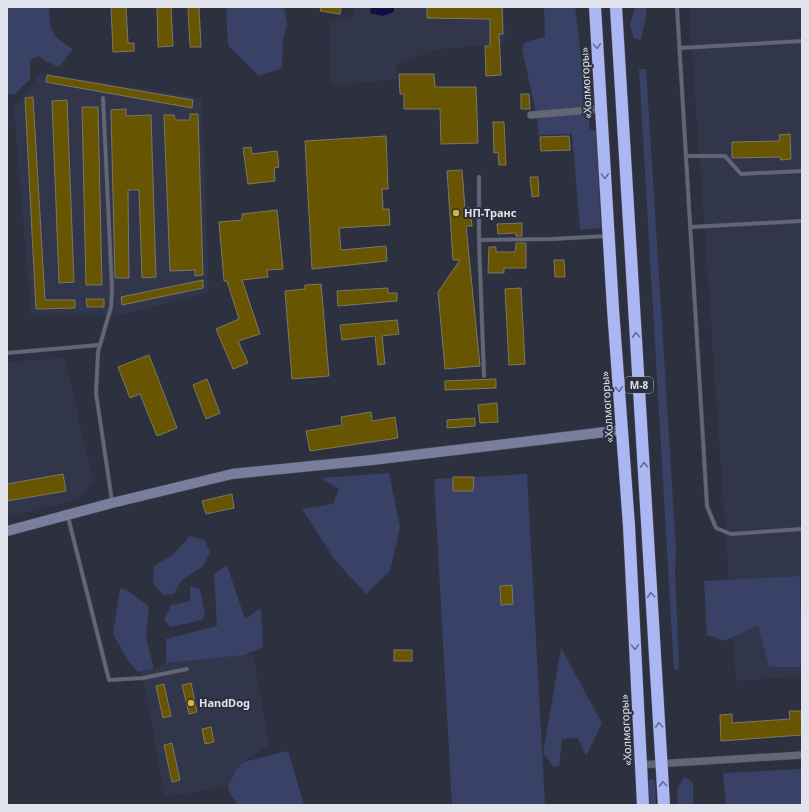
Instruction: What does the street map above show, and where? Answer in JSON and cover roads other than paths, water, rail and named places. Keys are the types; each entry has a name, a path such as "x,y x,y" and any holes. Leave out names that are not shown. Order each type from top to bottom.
{"highway":[{"name":"«Холмогоры»","path":"594,7 608,236 629,526 643,805"},
{"name":"М-8","path":"616,7 664,805"}],"street":[{"path":"531,115 601,109"},
{"path":"7,532 232,474 372,460 622,430"},
{"path":"640,765 802,755"}],"lane":[{"path":"677,7 707,506 716,528 731,534 802,529"},
{"path":"680,48 802,40"},
{"path":"103,98 112,289 111,307 98,352 96,393 112,504"},
{"path":"686,156 725,156 741,174 802,171"},
{"path":"478,177 484,376"},
{"path":"690,227 802,221"},
{"path":"479,240 552,239 608,236"},
{"path":"7,353 100,345"},
{"path":"68,516 109,680 143,678 187,668"}],"place":[{"name":"НП-Транс","path":"456,213"},
{"name":"HandDog","path":"191,703"}]}
